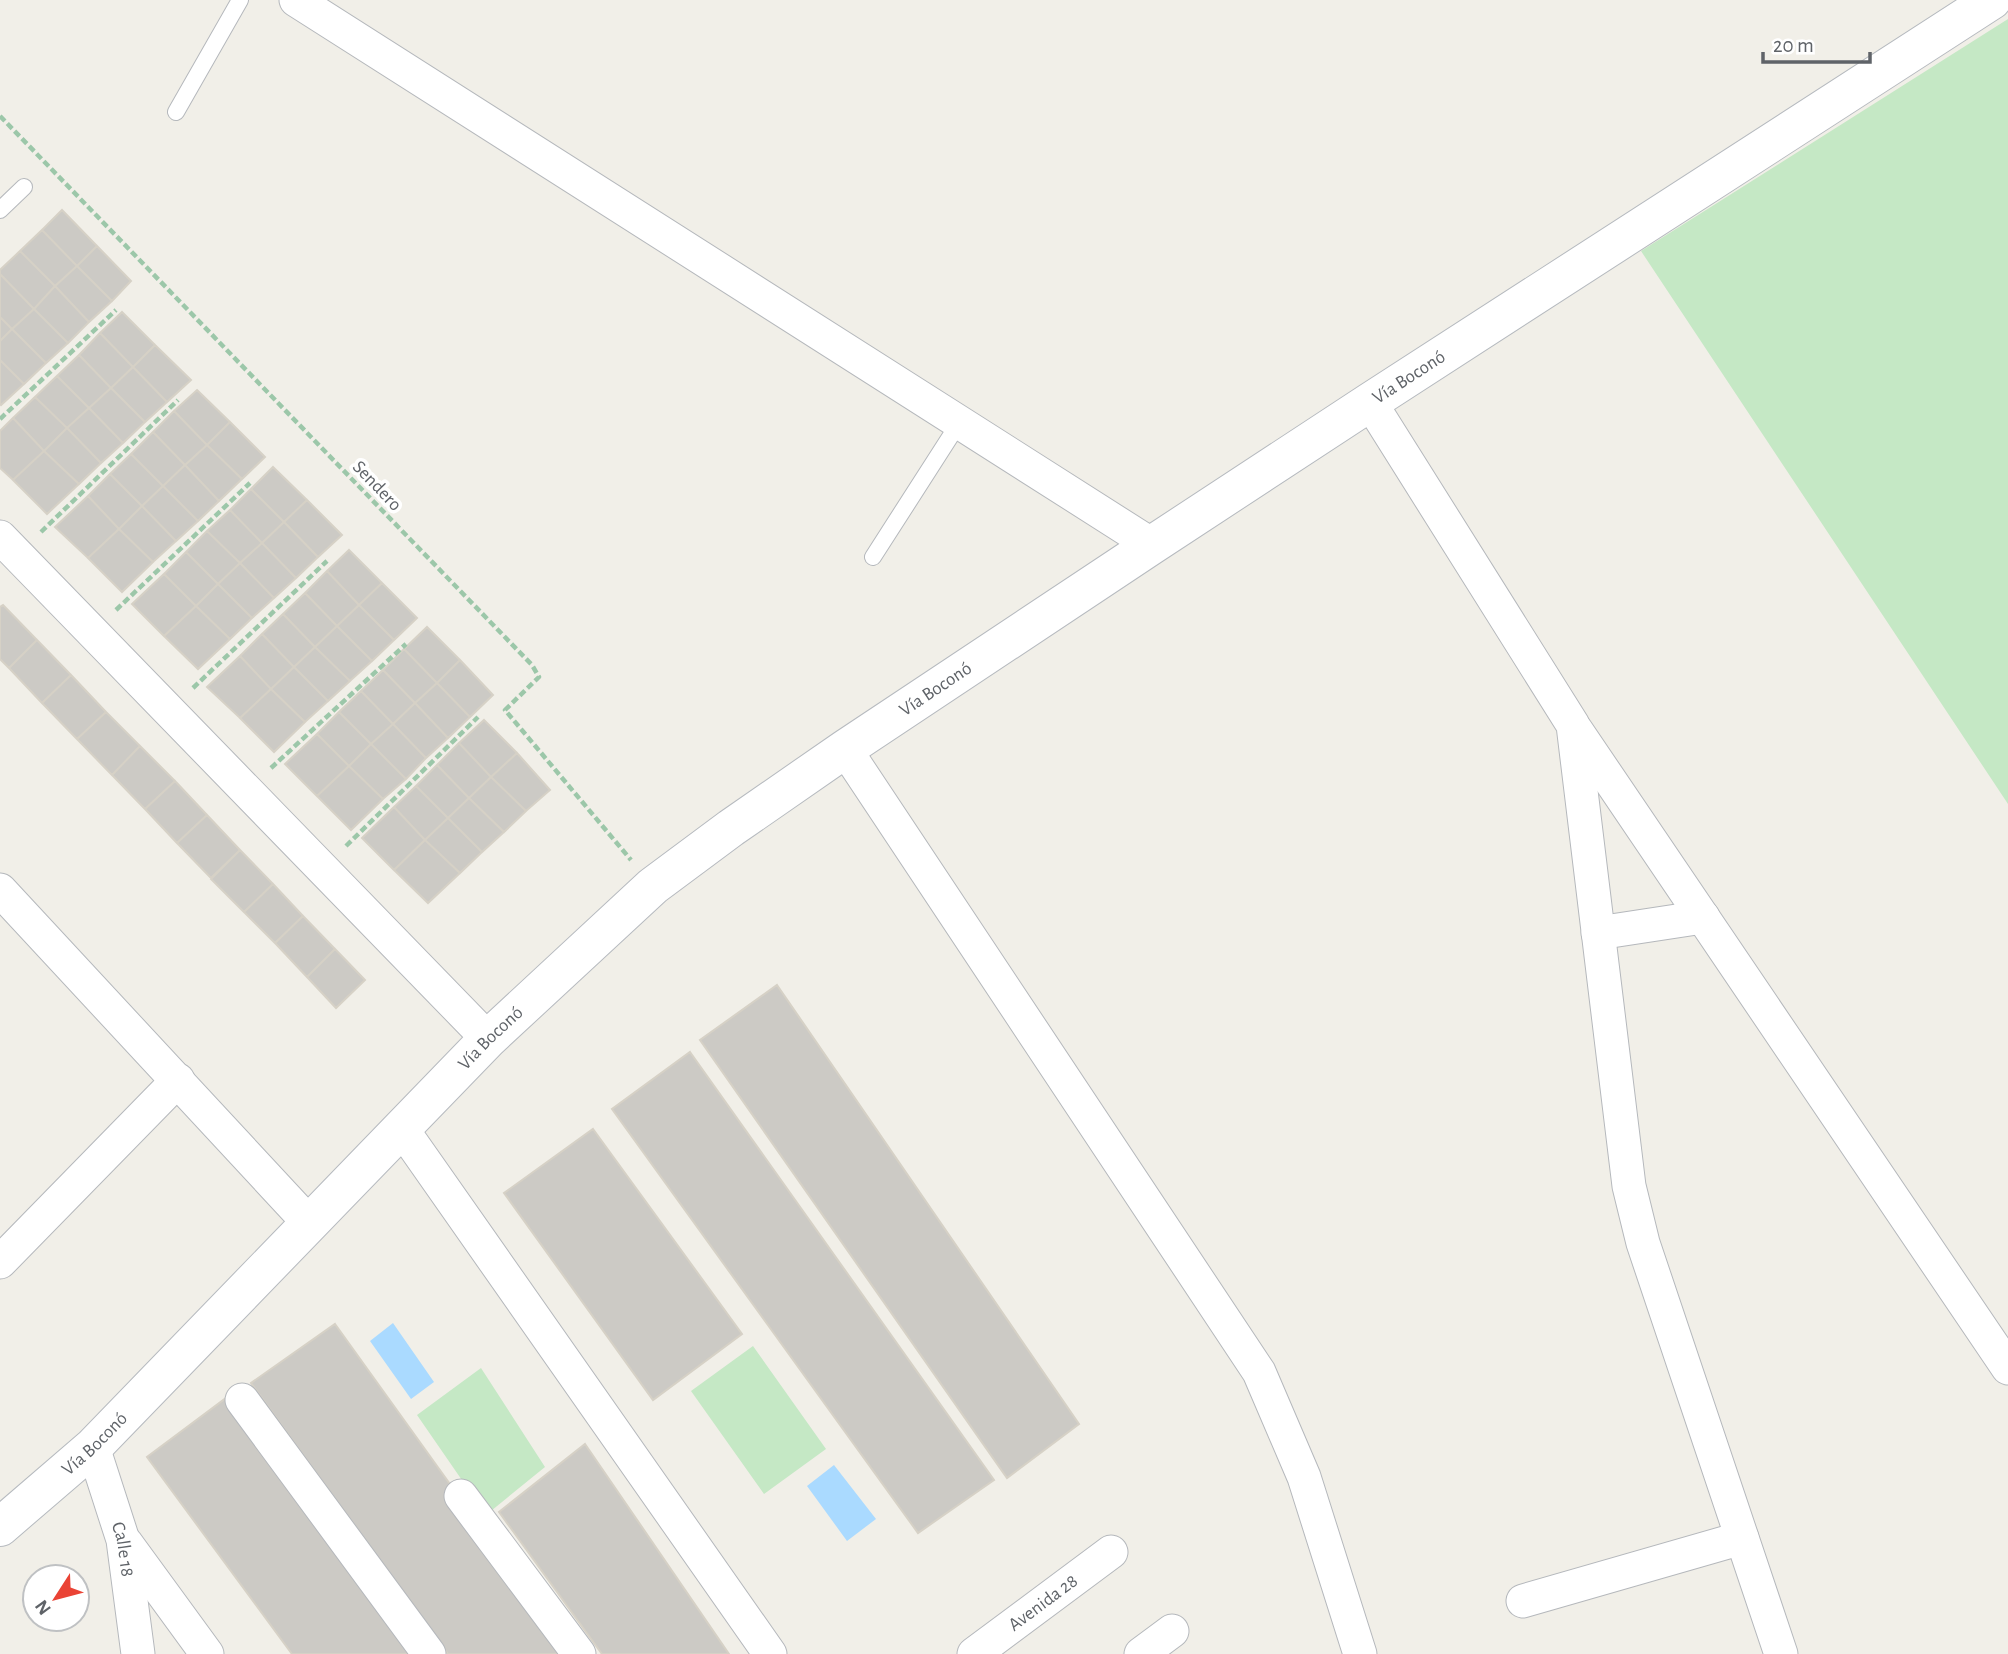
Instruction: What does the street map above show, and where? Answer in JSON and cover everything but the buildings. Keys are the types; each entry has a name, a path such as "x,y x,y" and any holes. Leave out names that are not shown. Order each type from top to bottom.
{"main road":[{"name":"Vía Boconó","path":"0,1527 93,1447 488,1039 653,886 845,749 1152,545 1992,0"}],"street":[{"path":"296,0 1152,545"},
{"path":"1370,402 1573,725 2008,1368"},
{"path":"9,546 488,1039"},
{"path":"1573,725 1629,1186 1643,1243 1781,1654"},
{"path":"845,749 1259,1372 1304,1477 1360,1654"},
{"path":"0,890 310,1224"},
{"path":"1598,933 1703,917"},
{"path":"1,1259 178,1080"},
{"path":"402,1129 771,1654"},
{"path":"242,1400 429,1654"},
{"name":"Calle 18","path":"93,1447 123,1540 138,1654"},
{"path":"461,1496 579,1654"},
{"path":"1523,1601 1742,1538"},
{"path":"123,1540 207,1654"},
{"name":"Avenida 28","path":"974,1654 1111,1552"},
{"path":"1141,1654 1172,1631"}],"lane":[{"path":"176,112 240,0"},
{"path":"0,210 24,187"},
{"path":"873,557 959,423"}],"path":[{"name":"Sendero","path":"0,116 531,665 538,677 505,710 653,886"},
{"path":"0,419 116,310"},
{"path":"9,546 178,400"},
{"path":"93,632 250,483"},
{"path":"169,710 327,561"},
{"path":"247,790 406,644"},
{"path":"323,869 478,717"}],"green space":[{"path":"2008,19 2008,804 1641,251"},
{"path":"753,1346 826,1449 764,1494 691,1391"},
{"path":"481,1368 545,1467 486,1515 417,1415"}],"water":[{"path":"393,1323 434,1382 411,1399 370,1341"},
{"path":"834,1465 876,1519 847,1541 807,1486"}]}
